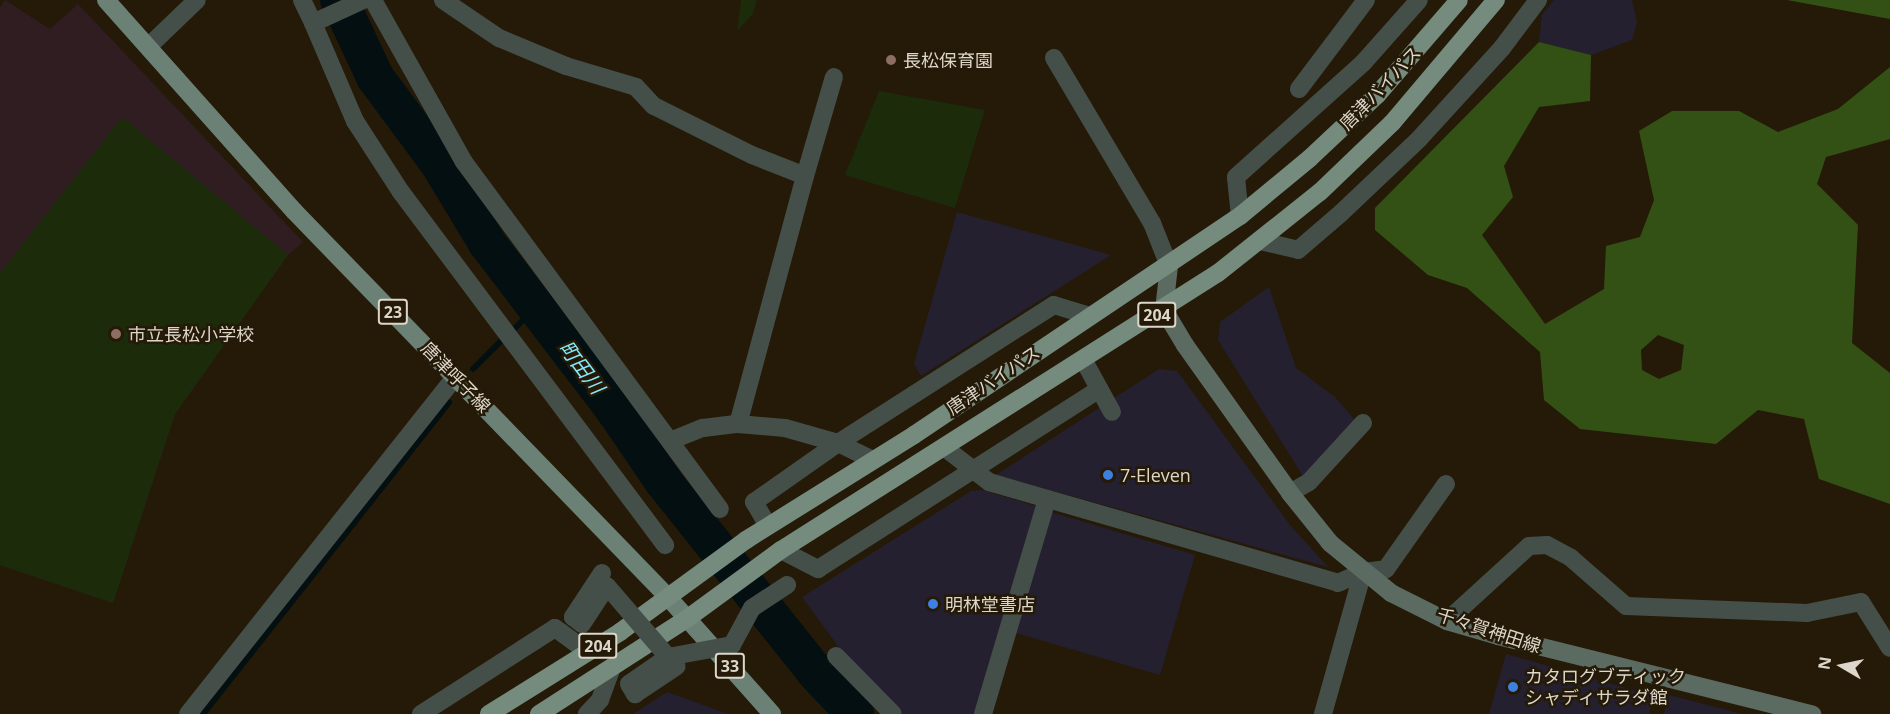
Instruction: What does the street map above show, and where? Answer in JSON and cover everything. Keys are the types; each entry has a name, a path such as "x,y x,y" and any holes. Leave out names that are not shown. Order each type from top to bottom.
{"highway":[{"name":"唐津バイパス","path":"489,714 588,652 746,540 873,460 1089,316 1169,266 1240,216 1310,159 1377,95 1459,0"},
{"name":"唐津バイパス","path":"539,714 688,618 781,550 1164,310 1260,241 1320,192 1392,123 1496,0"}],"main road":[{"name":"唐津呼子線","path":"106,0 294,211 688,618"},
{"path":"1164,310 1169,266"},
{"name":"千々賀神田線","path":"1164,310 1290,493 1330,543 1391,593 1447,621 1657,678 1812,714"},
{"name":"33","path":"688,618 772,714"}],"street":[{"path":"149,46 197,0"},
{"path":"302,0 355,121 401,192 665,545"},
{"path":"313,23 363,0"},
{"path":"373,0 464,162 720,508"},
{"path":"443,0 499,38 566,66 636,87 654,106 743,151 805,176"},
{"path":"1299,89 1366,0"},
{"path":"1240,216 1236,177 1363,63 1419,0"},
{"path":"1260,241 1298,250 1341,213 1419,139 1502,48 1538,0"},
{"path":"1054,58 1152,223 1169,266"},
{"path":"738,424 834,77"},
{"path":"768,526 754,502 838,443 1054,305 1089,316"},
{"path":"1084,361 1112,412"},
{"path":"188,714 456,376"},
{"path":"781,550 818,569 1099,389"},
{"path":"1290,493 1309,482 1363,423"},
{"path":"670,441 703,429 738,424 785,428 838,443 873,460"},
{"path":"945,448 971,471 989,482 1338,583 1364,572 1386,569 1446,484"},
{"path":"983,714 1047,500"},
{"path":"1447,621 1529,546 1548,545 1571,558 1626,606 1807,613 1861,602 1890,648"},
{"path":"1323,714 1364,572"},
{"path":"602,573 573,617 582,624 607,586 673,662 732,645 752,608 787,585"},
{"path":"427,713 555,628 588,652"},
{"path":"836,656 893,714"},
{"path":"587,714 600,700 612,667"}],"shaded area":[{"name":"市立長松小学校","path":"5,0 50,29 78,4 303,242 288,255 175,414 113,603 0,565 0,7"},
{"path":"1554,0 1632,0 1637,22 1632,40 1591,55 1539,42 1542,15"},
{"path":"957,212 1111,255 921,376 914,364"},
{"path":"1269,287 1296,368 1335,397 1359,425 1306,481 1218,340 1220,322"},
{"path":"1159,369 1177,371 1290,525 1328,567 996,475"},
{"path":"982,490 1039,507 977,714 903,714 843,653 802,597 971,491"},
{"path":"1051,512 1195,555 1160,675 1016,633"},
{"path":"1506,654 1654,696 1649,714 1489,714"},
{"path":"667,692 728,714 633,714"},
{"path":"1669,695 1742,714 1664,714"}],"green space":[{"path":"741,0 757,0 752,15 737,31"},
{"path":"1787,0 1890,0 1890,19"},
{"path":"1539,42 1591,55 1590,101 1539,107 1504,166 1513,197 1482,235 1545,324 1604,289 1606,246 1640,237 1654,200 1639,131 1672,111 1739,111 1778,132 1838,109 1890,67 1890,139 1826,157 1817,184 1858,225 1852,343 1890,373 1890,504 1819,479 1804,419 1758,410 1716,444 1580,429 1544,400 1540,352 1467,288 1428,275 1375,230 1375,208","holes":["1658,335 1684,345 1681,370 1659,379 1642,370 1641,350"]},
{"path":"879,91 985,110 955,208 845,175"},
{"name":"市立長松小学校","path":"122,117 288,255 175,414 113,603 0,565 0,273"}],"waterway":[{"name":"町田川","path":"339,0 375,77 440,165 487,243 616,412 663,481 816,673 855,714"},
{"path":"514,329 536,307"},
{"path":"473,369 501,341"},
{"path":"203,714 449,402"}],"place":[{"name":"長松保育園","path":"891,60"},
{"name":"市立長松小学校","path":"116,334"},
{"name":"7-Eleven","path":"1108,475"},
{"name":"明林堂書店","path":"933,604"},
{"name":"カタログブティック シャディサラダ館","path":"1513,687"}]}
